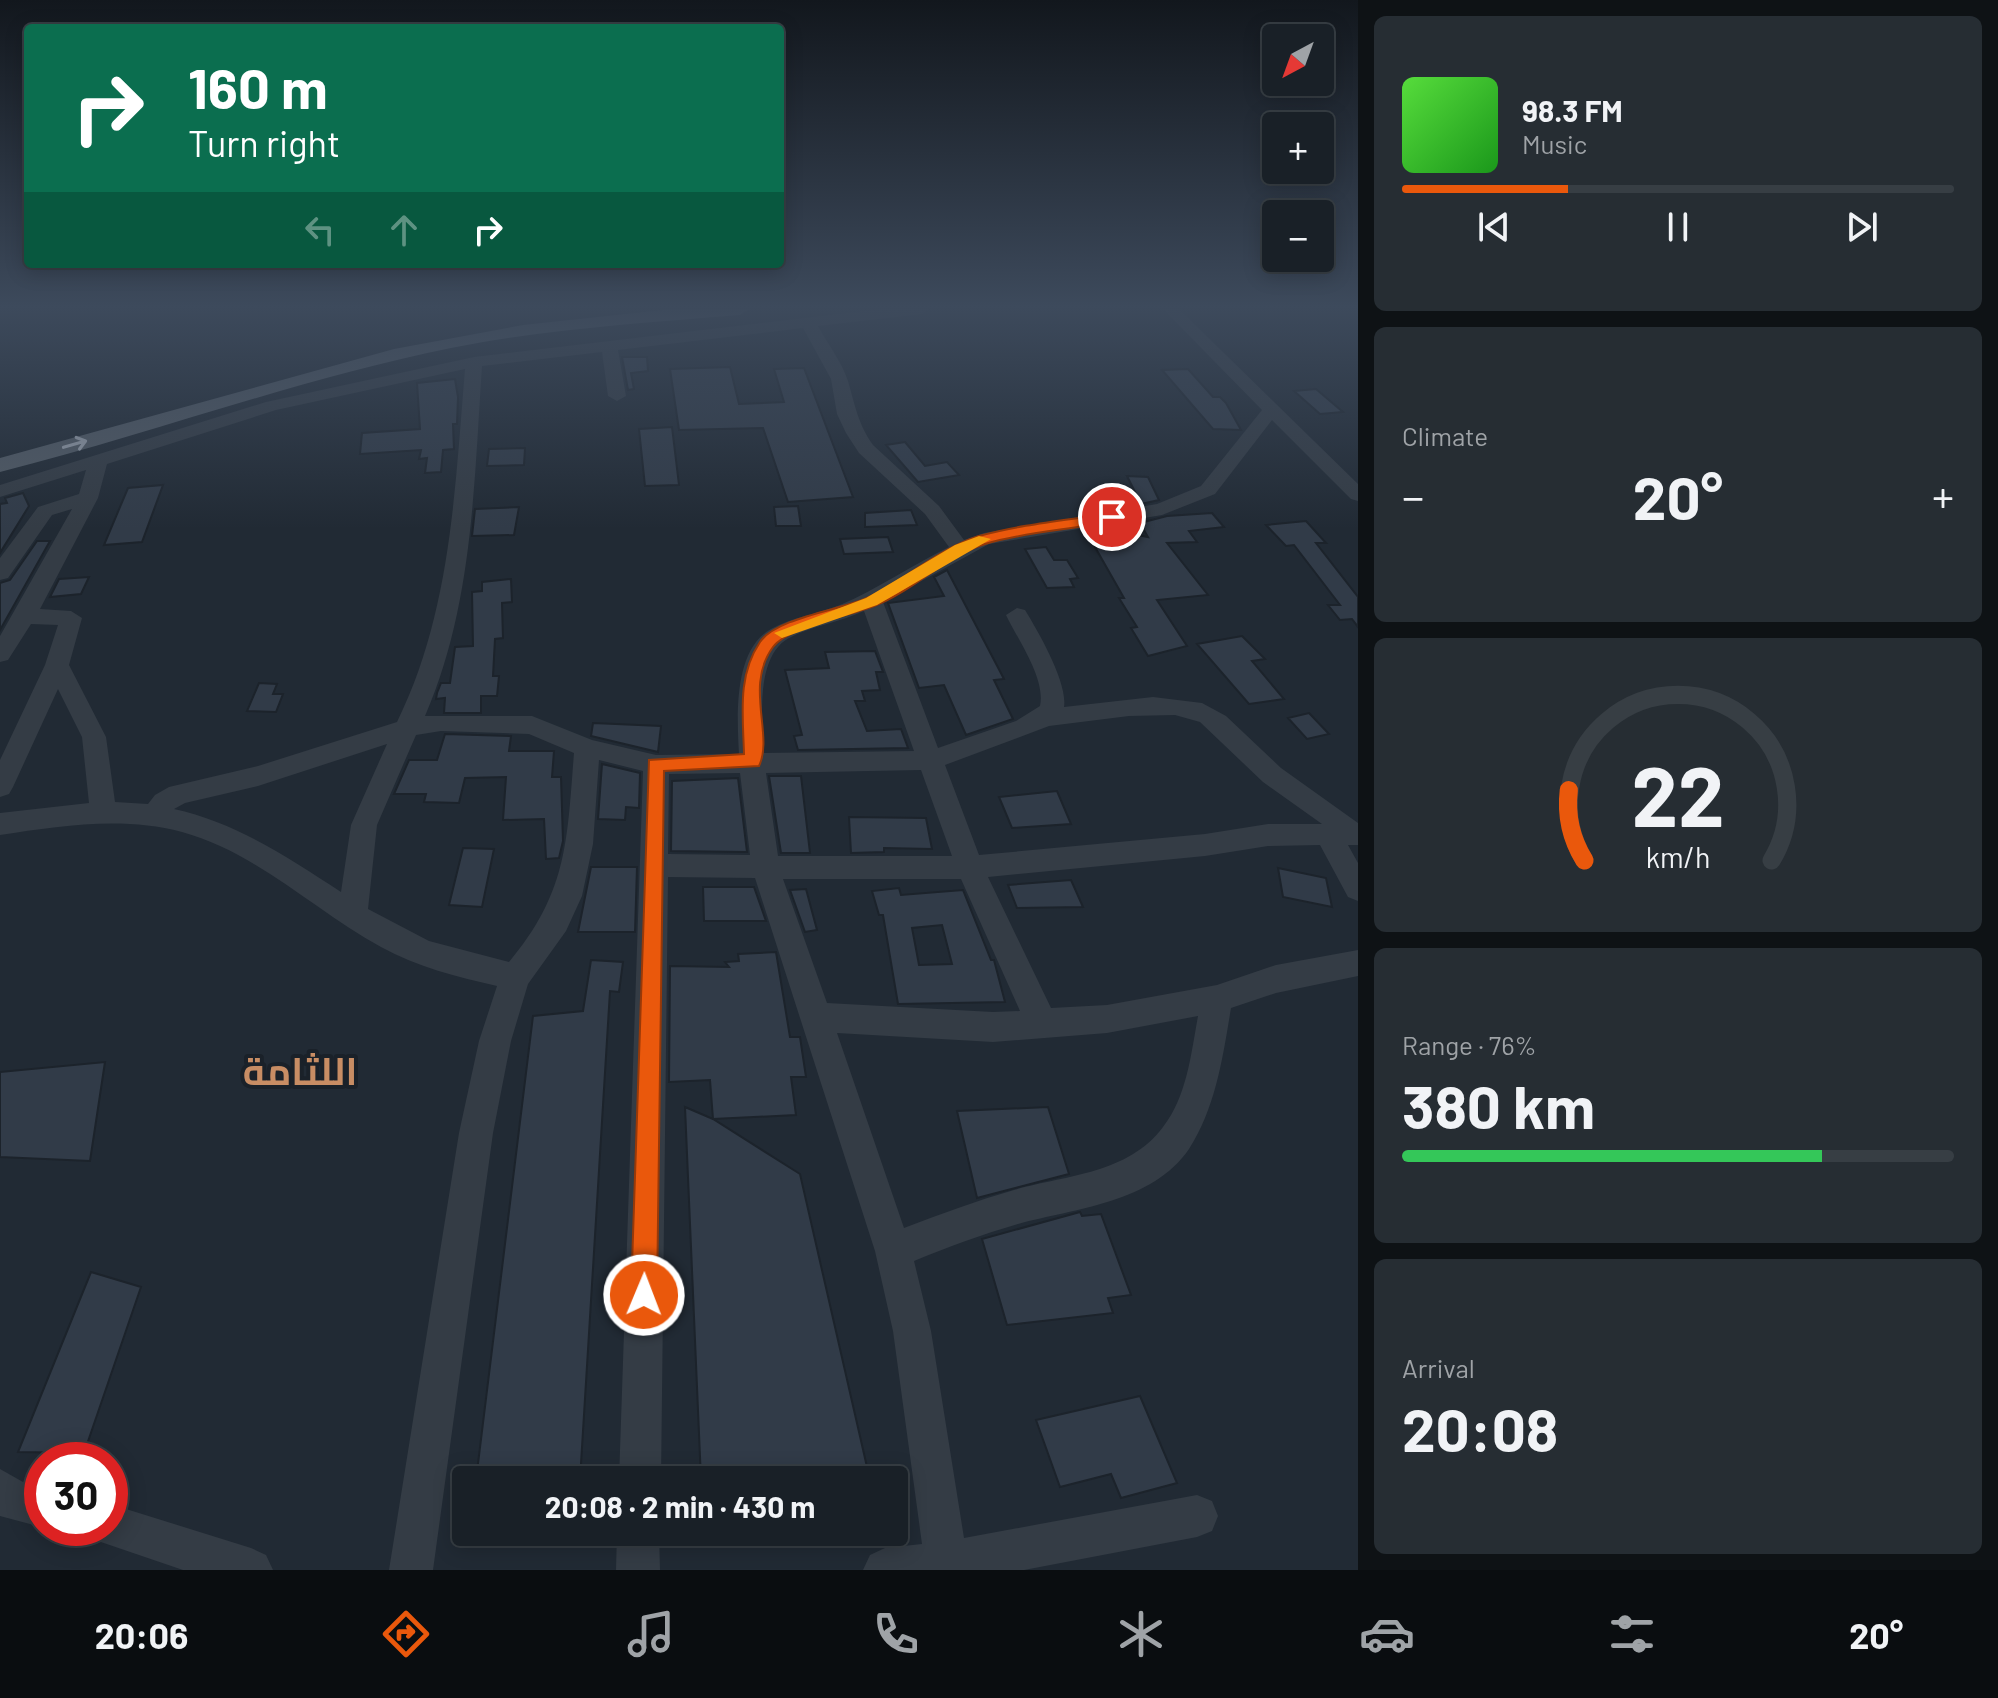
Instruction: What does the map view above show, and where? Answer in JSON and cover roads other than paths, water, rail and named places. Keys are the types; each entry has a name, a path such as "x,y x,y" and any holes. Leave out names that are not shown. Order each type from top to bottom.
{"main road":[{"path":"0,447 232,382"},
{"path":"0,465 288,382"}],"street":[{"path":"0,491 322,392 371,382"},
{"path":"353,916 363,828 410,727 437,654 448,607 464,489 472,382"},
{"path":"615,382 617,396"},
{"path":"840,382 846,414 866,449 932,510 960,548"},
{"path":"1245,382 1354,486"},
{"path":"946,1563 912,1331 893,1251 766,867 753,761 751,687 756,665 768,642 784,631 872,602 960,548 1006,534 1162,509 1187,502 1208,490 1272,409"},
{"path":"0,654 25,616 88,498 98,461"},
{"path":"0,573 45,511 88,498"},
{"path":"872,602 970,867 1042,1024"},
{"path":"1017,615 1054,697 1052,708 1045,718"},
{"path":"0,787 57,665 71,618 25,616"},
{"path":"57,665 94,737 103,810"},
{"path":"155,815 164,802 178,794 289,767 410,727 456,721 532,725 587,748 656,765 931,760 1045,718 1136,708 1195,708 1240,741 1276,779 1318,804 1346,835 1358,889"},
{"path":"411,1570 476,1133 495,1041 515,977 541,948 564,909 578,872 587,748"},
{"path":"640,1466 656,765"},
{"path":"0,824 103,810 155,815 212,833 264,856 353,916 441,960 515,977"},
{"path":"652,865 970,867 1205,845 1268,835 1346,835"},
{"path":"816,1017 993,1027 1107,1019 1217,999 1276,979 1358,963"},
{"path":"893,1251 1021,1205 1090,1191 1149,1164 1174,1141 1191,1109 1217,999"},
{"path":"0,1490 12,1500 24,1503"},
{"path":"885,1570 946,1563 1197,1516"},
{"path":"128,1531 251,1570"},
{"path":"638,1546 638,1570"}],"district":[{"name":"اللثامة","path":"300,1070"}]}
